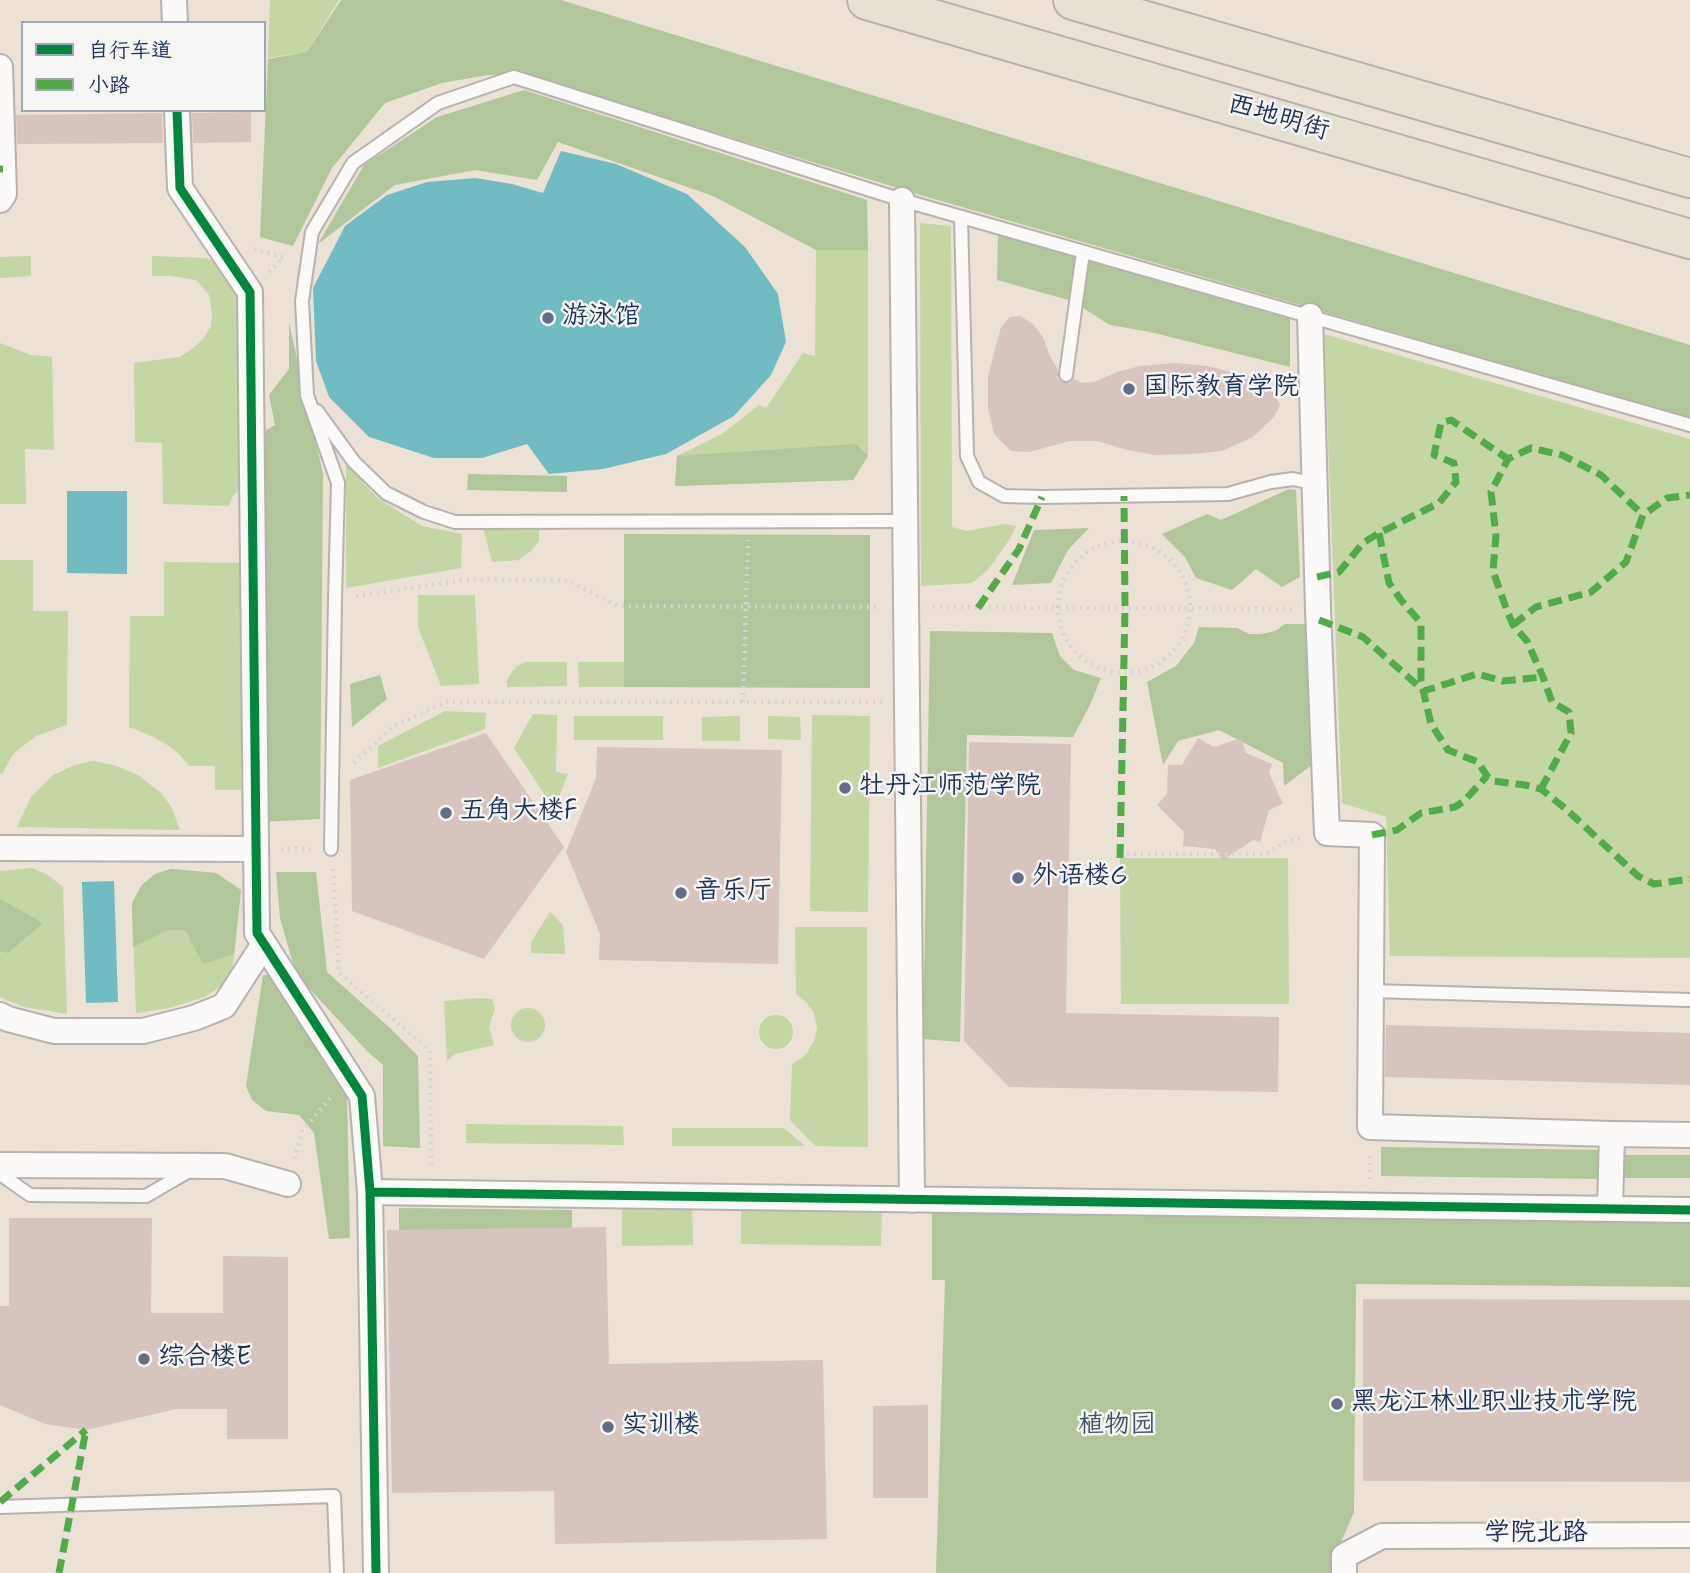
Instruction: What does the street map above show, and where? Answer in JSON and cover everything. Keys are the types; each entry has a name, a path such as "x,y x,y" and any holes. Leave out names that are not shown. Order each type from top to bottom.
{"highway":[{"name":"西地明街","path":"867,0 1690,239"},
{"path":"1073,0 1690,178"}],"street":[{"path":"174,0 175,21"},
{"path":"0,68 4,194 0,200"},
{"path":"177,112 180,188 250,292 257,933 362,1096 370,1192 376,1573"},
{"path":"902,200 912,1200"},
{"path":"1310,316 1327,834 1372,835 1370,1127 1690,1135"},
{"path":"0,848 256,849"},
{"path":"0,1015 54,1031 143,1031 194,1018 224,1006 264,944"},
{"path":"1610,1209 1612,1134"},
{"path":"0,1165 225,1166 288,1184"},
{"path":"370,1192 1690,1210"},
{"name":"学院北路","path":"1344,1573 1344,1556 1382,1536 1690,1535"}],"lane":[{"path":"331,849 338,483 307,395 302,301 312,232 353,163 438,103 514,77 902,200 1690,425"},
{"path":"961,217 967,456 979,482 1004,496 1042,497 1228,494 1293,479 1307,482 1315,493"},
{"path":"1066,375 1083,252"},
{"path":"307,395 354,462 386,492 424,513 456,522 906,521"},
{"path":"1371,991 1690,1000"},
{"path":"0,1174 30,1195 146,1196 197,1166"},
{"path":"0,1507 334,1496 337,1573"}],"path":[{"path":"743,702 748,522"},
{"path":"1124,540 1144,544 1163,553 1178,568 1187,588 1190,608 1186,631 1174,650 1156,664 1135,672 1112,672 1091,664 1073,650 1061,630 1057,608 1060,587 1070,568 1084,553 1103,544 1124,540"},
{"path":"335,599 486,579 569,581 618,606 906,607"},
{"path":"963,608 1318,609"},
{"path":"331,785 392,727 446,702 907,702"},
{"path":"1120,854 1266,854 1287,841 1327,834"},
{"path":"256,849 331,849 340,972 430,1050 430,1193"},
{"path":"288,1184 302,1131 349,1076"}],"green space":[{"path":"270,0 339,0 307,52 268,58"},
{"path":"341,0 561,0 1690,345 1690,418 924,196 523,74 488,75 442,83 385,103 332,168 293,246 260,237 268,59 307,52"},
{"path":"524,90 867,200 868,250 816,250 713,196 558,142 537,180 475,170 395,185 318,244 364,165 437,117"},
{"path":"920,223 951,226 952,527 967,531 1005,524 1016,526 988,570 972,583 921,586"},
{"path":"998,235 1290,319 1290,367 1150,332 1110,325 1072,301 997,280"},
{"path":"816,250 868,250 868,456 853,480 675,486 677,456 722,434 759,405 766,408 803,353 815,356"},
{"path":"31,256 31,276 0,278 0,257"},
{"path":"152,256 206,258 216,262 240,292 239,490 229,506 163,504 162,443 135,442 134,363 180,357 204,338 211,326 209,295 196,280 152,276"},
{"path":"289,323 323,474 320,819 261,822 266,586 260,434 275,425 269,395 289,369"},
{"path":"1324,334 1690,439 1690,958 1390,956 1386,817 1342,803"},
{"path":"0,343 31,355 52,357 54,450 25,449 26,504 0,504"},
{"path":"856,444 868,456 853,480 675,486 677,456"},
{"path":"346,461 379,499 422,526 462,534 461,568 346,588"},
{"path":"468,474 567,476 567,492 467,490"},
{"path":"1289,489 1296,490 1300,577 1282,587 1256,569 1232,590 1196,578 1185,557 1162,534 1207,514 1221,520"},
{"path":"483,527 539,527 539,541 519,560 492,562"},
{"path":"1089,528 1068,550 1051,583 1012,585 1034,530"},
{"path":"624,534 870,535 870,688 624,687"},
{"path":"0,560 33,560 33,611 68,611 67,725 36,736 14,753 2,774 0,774"},
{"path":"164,562 243,563 241,790 215,790 215,766 189,766 166,744 129,727 130,616 164,616"},
{"path":"418,595 475,595 479,684 441,686 418,627"},
{"path":"1285,624 1305,624 1313,764 1284,786 1283,763 1219,730 1178,741 1163,765 1147,682 1176,666 1194,643 1199,627 1237,628 1249,634 1261,634 1275,631"},
{"path":"930,631 1052,633 1060,656 1074,670 1101,678 1073,737 967,735 960,1042 923,1039"},
{"path":"525,662 567,662 567,686 507,687 507,680 512,672"},
{"path":"578,662 624,662 624,687 579,687"},
{"path":"380,675 387,699 352,727 350,684"},
{"path":"445,711 486,713 485,729 378,768 378,746"},
{"path":"533,714 557,715 556,772 568,774 554,809 514,748"},
{"path":"812,715 870,716 868,912 810,911"},
{"path":"574,716 663,716 663,740 574,740"},
{"path":"740,716 740,741 702,741 702,717"},
{"path":"768,716 800,717 801,740 768,739"},
{"path":"93,761 114,765 138,775 161,793 172,808 180,830 17,827 31,797 53,775 75,765"},
{"path":"1120,858 1288,858 1289,1004 1121,1004"},
{"path":"32,868 48,875 63,887 67,1014 24,1007 0,997 0,871"},
{"path":"171,869 216,873 241,890 233,965 228,982 204,997 169,1008 136,1013 132,903 142,885 155,874"},
{"path":"171,869 216,873 241,890 234,954 203,964 185,930 168,930 133,947 132,903 142,885 155,874"},
{"path":"276,872 316,872 327,972 418,1056 420,1148 383,1146 383,1065 296,974 280,918"},
{"path":"0,899 43,923 8,953 0,951"},
{"path":"550,912 563,925 565,954 531,953 531,942"},
{"path":"795,927 867,927 868,1147 815,1146 790,1120 792,1064 806,1055 814,1041 817,1028 814,1013 796,994"},
{"path":"263,975 274,975 347,1098 350,1238 329,1239 314,1133 299,1115 266,1111 252,1100 246,1086"},
{"path":"492,999 495,1008 489,1027 494,1045 455,1054 447,1061 444,1001"},
{"path":"528,1008 540,1013 545,1025 540,1037 528,1042 516,1037 511,1025 516,1013"},
{"path":"776,1015 788,1020 793,1032 788,1044 776,1049 764,1044 759,1032 764,1020"},
{"path":"466,1124 623,1126 624,1145 466,1143"},
{"path":"672,1128 784,1128 805,1146 672,1146"},
{"path":"1381,1147 1603,1150 1603,1179 1381,1176"},
{"path":"1622,1155 1690,1155 1690,1178 1622,1178"},
{"path":"741,1207 882,1209 881,1246 741,1244"},
{"path":"399,1208 572,1210 572,1244 399,1242"},
{"path":"622,1209 692,1209 693,1245 622,1246"},
{"name":"植物园","path":"932,1212 1690,1218 1690,1287 1356,1284 1354,1512 1341,1542 1340,1573 936,1573 945,1280 932,1280"}],"water":[{"name":"游泳馆","path":"561,151 616,164 687,194 745,247 778,294 786,342 771,375 734,416 666,454 603,469 549,474 527,444 482,458 434,458 369,437 329,397 316,361 313,288 345,226 387,195 427,182 475,178 512,184 543,193"},
{"path":"67,491 127,491 127,574 67,573"},
{"path":"114,881 118,1002 86,1003 82,882"}],"building":[{"path":"251,112 251,142 193,143 192,113"},
{"path":"162,113 163,143 17,144 16,115"},
{"name":"国际教育学院","path":"1020,316 1033,324 1043,337 1058,370 1058,379 1064,383 1070,383 1074,379 1082,383 1094,382 1140,366 1176,363 1207,366 1252,377 1275,394 1280,405 1274,417 1253,437 1222,451 1156,455 1097,441 1070,441 1029,452 1011,451 994,434 988,409 988,376 1001,327 1010,317"},
{"name":"五角大楼F","path":"486,733 564,847 484,959 352,911 350,780"},
{"path":"1198,738 1214,747 1241,738 1246,753 1272,764 1269,773 1283,804 1269,810 1260,842 1253,840 1223,860 1215,849 1183,846 1184,832 1157,805 1167,794 1168,765 1182,765"},
{"name":"外语楼G","path":"969,742 1071,744 1066,1013 1279,1017 1278,1092 1009,1087 964,1041"},
{"name":"音乐厅","path":"597,747 782,750 778,964 599,960 600,934 566,852 596,778"},
{"path":"1386,1025 1690,1033 1690,1085 1385,1077"},
{"name":"综合楼E","path":"9,1218 152,1218 151,1313 223,1313 223,1256 288,1257 288,1439 227,1439 227,1409 176,1409 86,1430 45,1424 0,1405 0,1306 9,1306"},
{"name":"实训楼","path":"606,1227 609,1364 823,1360 827,1539 555,1544 554,1491 392,1493 387,1230"},
{"path":"1363,1299 1690,1300 1690,1482 1363,1481"},
{"path":"928,1405 928,1498 873,1498 873,1406"}],"marked path":[{"path":"1317,577 1339,572 1363,543 1439,503 1456,482 1454,463 1434,455 1441,423 1451,420 1508,459"},
{"path":"1541,789 1571,733 1569,712 1552,702 1527,641 1513,625 1506,608 1493,571 1496,536 1491,492 1508,459 1531,448 1562,455 1601,475 1643,515"},
{"path":"1513,625 1536,607 1591,592 1626,562 1643,515 1667,498 1690,495"},
{"path":"1120,858 1125,608 1124,496"},
{"path":"978,608 1019,549 1042,497"},
{"path":"1379,533 1389,583 1421,623 1421,681 1431,724 1448,750 1478,762 1493,781 1541,789 1638,876 1654,884 1690,879"},
{"path":"1319,620 1363,637 1424,691 1477,674 1503,681 1543,677"},
{"path":"1372,835 1397,830 1421,813 1455,807 1487,776"},
{"path":"0,1502 86,1430"},
{"path":"59,1573 86,1430"}],"cycle path":[{"path":"177,112 180,188 250,292 257,933 362,1096 370,1192 376,1573"},
{"path":"370,1192 1690,1210"}],"place":[{"name":"游泳馆","path":"548,318"},
{"name":"国际教育学院","path":"1129,389"},
{"name":"牡丹江师范学院","path":"845,788"},
{"name":"五角大楼F","path":"446,813"},
{"name":"外语楼G","path":"1018,878"},
{"name":"音乐厅","path":"681,893"},
{"name":"综合楼E","path":"144,1359"},
{"name":"黑龙江林业职业技术学院","path":"1337,1404"},
{"name":"实训楼","path":"608,1427"}]}
